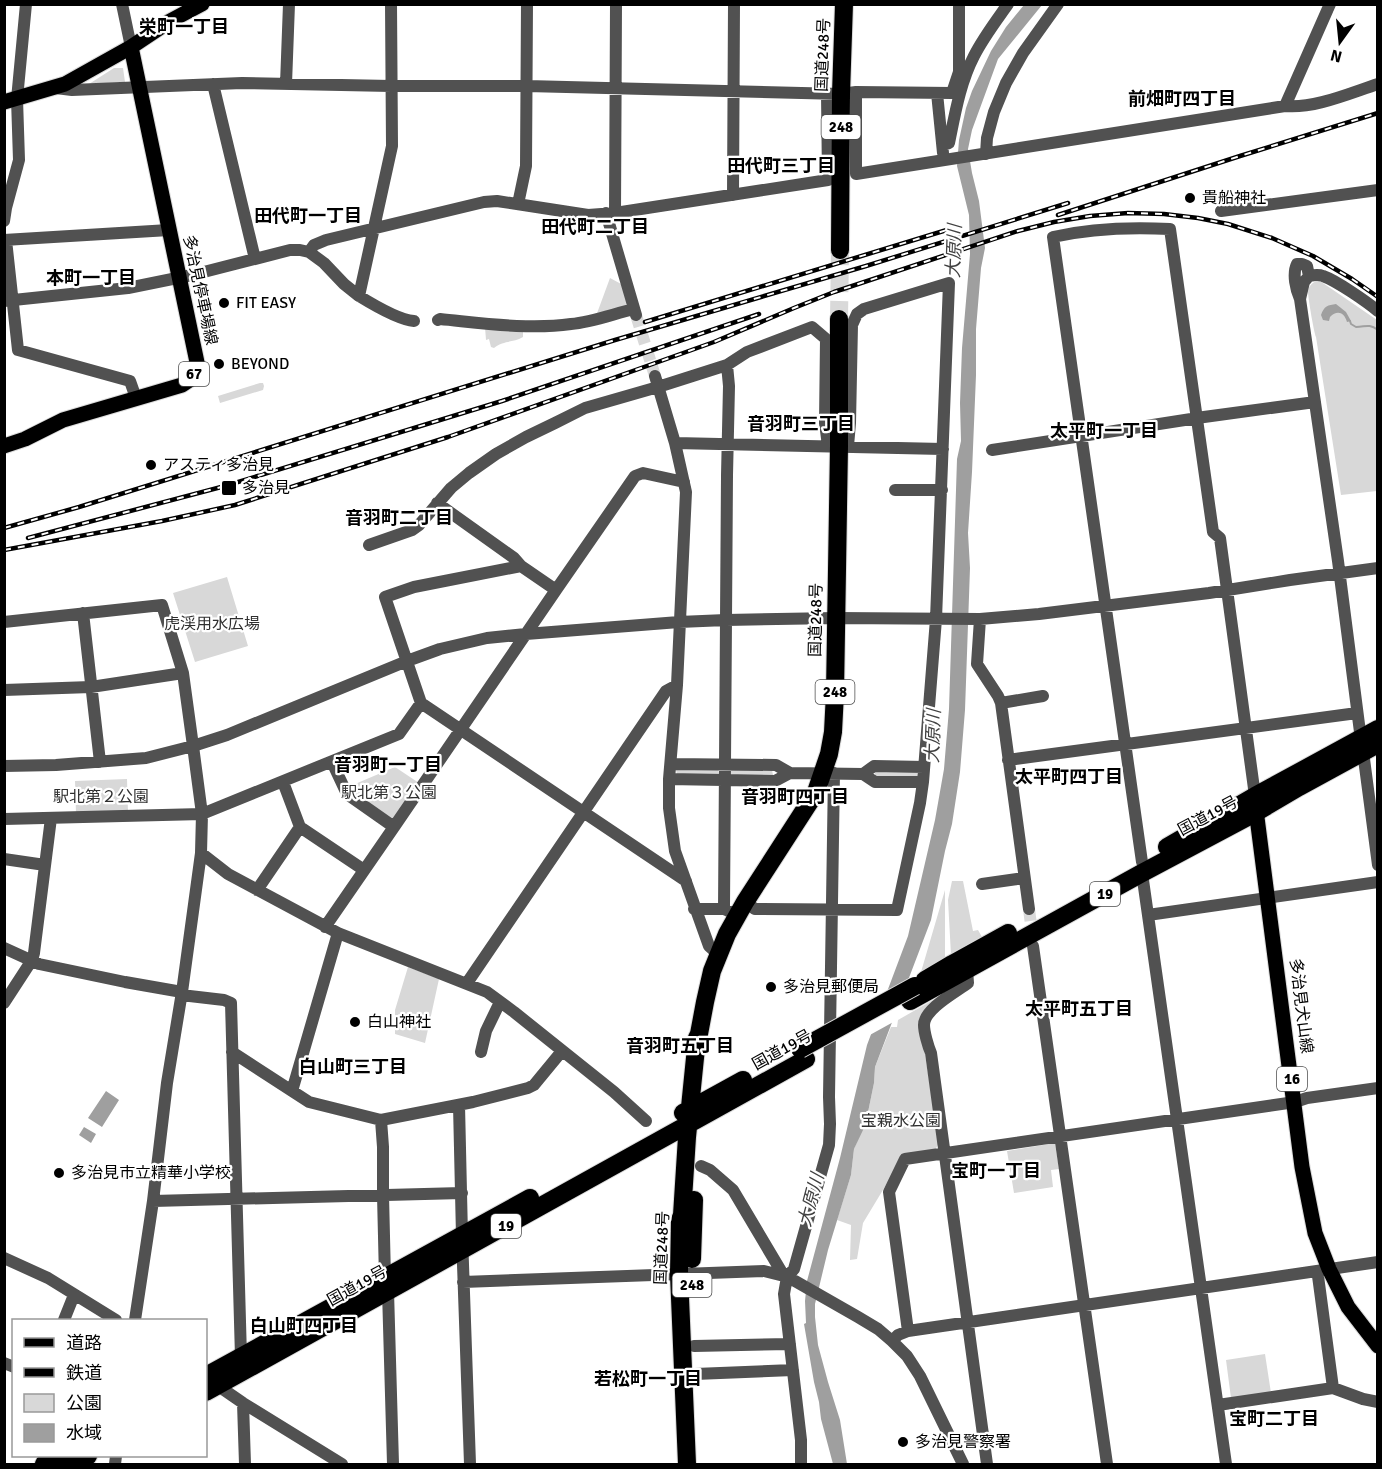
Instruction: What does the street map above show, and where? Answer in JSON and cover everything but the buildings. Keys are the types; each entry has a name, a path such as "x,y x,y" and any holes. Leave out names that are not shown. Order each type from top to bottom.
{"highway":[{"name":"国道248号","path":"840,250 844,4"},
{"name":"国道248号","path":"687,1464 686,1273 697,1038 712,971 736,909 828,774 835,693 839,319"},
{"name":"国道19号","path":"209,1382 913,993 967,970 1255,804 1369,730"},
{"name":"国道19号","path":"1255,804 1299,787 1377,744"},
{"name":"国道19号","path":"913,993 952,964 1142,868"},
{"name":"国道248号","path":"693,1115 680,1220 694,1346 699,1464"},
{"name":"国道19号","path":"462,1243 644,1148 693,1115"},
{"name":"248","path":"644,1148 649,1149 665,1143 673,1146 679,1152 681,1160 678,1214 680,1220"},
{"name":"国道19号","path":"209,1382 241,1357 386,1284"}],"main road":[{"path":"11,100 65,84 85,74 170,21 202,4"},
{"name":"多治見停車場線","path":"4,446 25,439 63,420 182,385 191,379 198,368 131,47"},
{"name":"多治見犬山線","path":"1255,804 1302,1167 1322,1271 1377,1346"}],"street":[{"path":"4,220 19,160 11,100 26,4"},
{"path":"122,4 131,47"},
{"path":"286,84 289,4"},
{"path":"359,296 392,146 392,4"},
{"path":"518,204 526,166 527,4"},
{"path":"438,320 568,325 635,312 611,213 616,88 616,4"},
{"path":"733,195 734,4"},
{"path":"52,88 72,90 213,84 286,84 527,86 734,92 952,93 959,72 958,4"},
{"path":"942,145 949,143 961,89 973,57 1008,4"},
{"path":"986,154 987,138 994,112 1006,82 1023,53 1058,4"},
{"path":"1285,106 1330,4"},
{"path":"213,84 255,259"},
{"path":"841,93 856,174 1285,106 1310,105 1377,84"},
{"path":"309,252 314,245 326,240 484,202 498,201 588,215 828,180 841,93"},
{"path":"937,93 942,145 944,155 949,159"},
{"path":"1221,211 1377,190"},
{"path":"1226,1464 1053,237 1128,227 1170,229 1213,532 1220,538 1255,804"},
{"path":"136,398 130,381 18,350 9,300 5,240 170,230"},
{"path":"9,300 122,289 290,250 300,250 309,252 324,263 359,296 395,315 414,321"},
{"path":"1369,730 1357,712 1340,573 1294,269 1297,264 1302,264 1308,271 1324,276 1377,311"},
{"path":"694,909 897,910 923,783 938,619 949,283 864,309 857,314 852,325 850,423 838,446"},
{"path":"369,546 412,530 451,488 469,473 526,437 585,408 656,382 727,365 747,352 812,327 826,339 825,423 838,446"},
{"path":"727,365 729,386 725,780 736,909"},
{"path":"656,382 675,443 686,492 669,808 675,851 694,909 709,946 718,954"},
{"path":"992,450 1315,402"},
{"path":"675,443 943,449"},
{"path":"325,927 635,476 643,473 684,482"},
{"path":"895,490 942,490"},
{"path":"437,503 514,558 520,566 556,590"},
{"path":"520,566 414,587 385,597 421,703 686,881"},
{"path":"4,766 146,758 193,746 227,735 407,661 440,649 487,638 726,620 978,619 1039,614 1227,591 1377,568"},
{"path":"4,622 162,605 183,673 202,814 201,853 135,1319"},
{"path":"83,614 100,762"},
{"path":"978,619 977,664 1001,703 1029,909"},
{"path":"4,690 91,687 183,673"},
{"path":"467,983 666,691 677,685"},
{"path":"1001,703 1043,696"},
{"path":"4,819 202,814 399,734 421,703"},
{"path":"1008,760 1357,712"},
{"path":"1364,759 1377,865"},
{"path":"332,762 347,794 394,827"},
{"path":"671,764 776,765 790,773 863,774 875,782 923,783"},
{"path":"863,774 874,766 924,767"},
{"path":"669,779 775,781 790,773"},
{"path":"801,1464 801,1440 784,1294 788,1278 794,1269 829,1145 832,910 828,774"},
{"path":"283,782 300,827 364,870"},
{"path":"4,1003 32,960 51,818"},
{"path":"257,890 300,827"},
{"path":"201,853 228,874 325,927 487,992 614,1092 646,1121"},
{"path":"4,859 45,865"},
{"path":"982,884 1024,878"},
{"path":"1148,915 1377,882"},
{"path":"292,1091 338,933"},
{"path":"1034,945 1107,1464"},
{"path":"4,948 39,964 231,1003 241,1357"},
{"path":"967,970 968,983 930,1010 924,1025 931,1053 987,1464"},
{"path":"481,1052 486,1031 500,1002"},
{"path":"232,1052 309,1102 381,1120 459,1105 528,1088 534,1085 562,1051"},
{"path":"908,1332 889,1192 906,1159 1377,1088"},
{"path":"459,1105 470,1464"},
{"path":"381,1120 393,1464"},
{"path":"701,1166 710,1170 733,1190 788,1278"},
{"path":"153,1201 462,1193"},
{"path":"4,1258 48,1278 114,1319"},
{"path":"892,1341 898,1335 908,1332 972,1321 1377,1262"},
{"path":"464,1282 764,1271 788,1278 878,1329 907,1356 920,1376 963,1464"},
{"path":"1322,1271 1317,1276 1333,1388"},
{"path":"64,1319 74,1295"},
{"path":"694,1346 789,1344"},
{"path":"695,1374 793,1370"},
{"path":"209,1382 342,1464"},
{"path":"1218,1405 1333,1388 1377,1402"},
{"path":"243,1403 245,1464"}],"green space":[{"path":"114,68 123,68 125,82 89,84"},
{"path":"610,278 623,285 628,303 626,309 596,316"},
{"path":"1317,281 1377,320 1377,491 1341,495 1308,295 1310,286"},
{"path":"485,327 523,330 523,337 494,348 491,347 489,339 486,340"},
{"path":"263,383 263,390 220,403 218,396"},
{"name":"虎渓用水広場","path":"227,577 248,646 195,662 173,593"},
{"name":"駅北第３公園","path":"395,767 419,783 396,819 391,819 348,787"},
{"path":"734,767 772,770 773,775 770,779 731,775"},
{"path":"718,769 719,774 716,778 677,774 676,770"},
{"path":"878,769 917,772 918,777 875,777"},
{"name":"駅北第２公園","path":"127,779 128,812 76,814 75,781"},
{"path":"952,881 963,881 973,931 978,930 982,937 951,955 948,900"},
{"path":"945,890 945,958 921,972"},
{"path":"408,967 439,979 425,1043 395,1034 395,1010"},
{"name":"宝親水公園","path":"961,984 920,1023 939,1143 935,1150 904,1155 863,1223 857,1259 850,1260 851,1225 837,1220 851,1175 854,1149 867,1117 875,1067 891,1027 897,1027 898,1020"},
{"path":"1055,1143 1059,1169 1051,1170 1053,1187 1014,1193 1007,1151"},
{"path":"1265,1354 1271,1393 1231,1398 1226,1360"}],"water":[{"path":"1024,5 1042,5 998,59 972,130 968,149 979,201 985,248 976,329 976,375 968,533 970,568 965,710 960,772 952,824 931,920 875,1067 867,1117 854,1149 851,1175 828,1250 815,1304 818,1345 840,1420 847,1464 833,1464 821,1419 804,1324 806,1323 807,1281 867,1045 908,936 935,820 944,769 949,709 957,459 961,441 962,348 970,254 969,215 957,166 959,140 972,91 991,51 1006,27"},
{"path":"1336,304 1346,312 1351,321 1347,322 1342,314 1338,313 1330,317 1329,321 1323,320 1321,315 1323,310"},
{"path":"106,1091 119,1100 102,1127 88,1118"},
{"path":"84,1127 96,1134 91,1143 79,1135"}],"pier":[{"path":"913,976 897,1020 868,1036 885,992"}],"waterway":[{"path":"1350,321 1356,327 1369,326 1378,330"}],"tunnel":[{"path":"839,319 840,250"},
{"path":"636,315 655,376"},
{"path":"1029,909 1033,940"}],"railway":[{"path":"1058,215 1378,113"},
{"path":"4,528 79,507 615,340 866,266 1068,203"},
{"path":"4,550 235,505 448,437 714,342 834,292 1018,231 1054,222 1128,213 1164,214 1228,224 1272,238 1313,256 1378,297"},
{"path":"645,322 950,229"},
{"path":"28,538 225,486 502,401 759,314"}],"place":[{"name":"貴船神社","path":"1190,198"},
{"name":"FIT EASY","path":"224,303"},
{"name":"BEYOND","path":"219,364"},
{"name":"アスティ多治見","path":"151,465"},
{"name":"多治見","path":"229,488"},
{"name":"多治見郵便局","path":"771,987"},
{"name":"白山神社","path":"355,1022"},
{"name":"多治見市立精華小学校","path":"59,1173"},
{"name":"多治見警察署","path":"903,1442"}],"district":[{"name":"栄町一丁目","path":"184,27"},
{"name":"前畑町四丁目","path":"1182,99"},
{"name":"田代町三丁目","path":"781,166"},
{"name":"田代町一丁目","path":"308,216"},
{"name":"田代町二丁目","path":"595,227"},
{"name":"本町一丁目","path":"91,278"},
{"name":"音羽町三丁目","path":"801,424"},
{"name":"太平町一丁目","path":"1104,431"},
{"name":"音羽町二丁目","path":"399,518"},
{"name":"音羽町一丁目","path":"388,765"},
{"name":"太平町四丁目","path":"1069,777"},
{"name":"音羽町四丁目","path":"795,797"},
{"name":"太平町五丁目","path":"1079,1009"},
{"name":"音羽町五丁目","path":"680,1046"},
{"name":"白山町三丁目","path":"353,1067"},
{"name":"宝町一丁目","path":"996,1171"},
{"name":"白山町四丁目","path":"304,1326"},
{"name":"若松町一丁目","path":"648,1379"},
{"name":"宝町二丁目","path":"1274,1419"}],"water label":[{"name":"大原川","path":"954,251"},
{"name":"大原川","path":"933,736"},
{"name":"大原川","path":"811,1200"}]}
